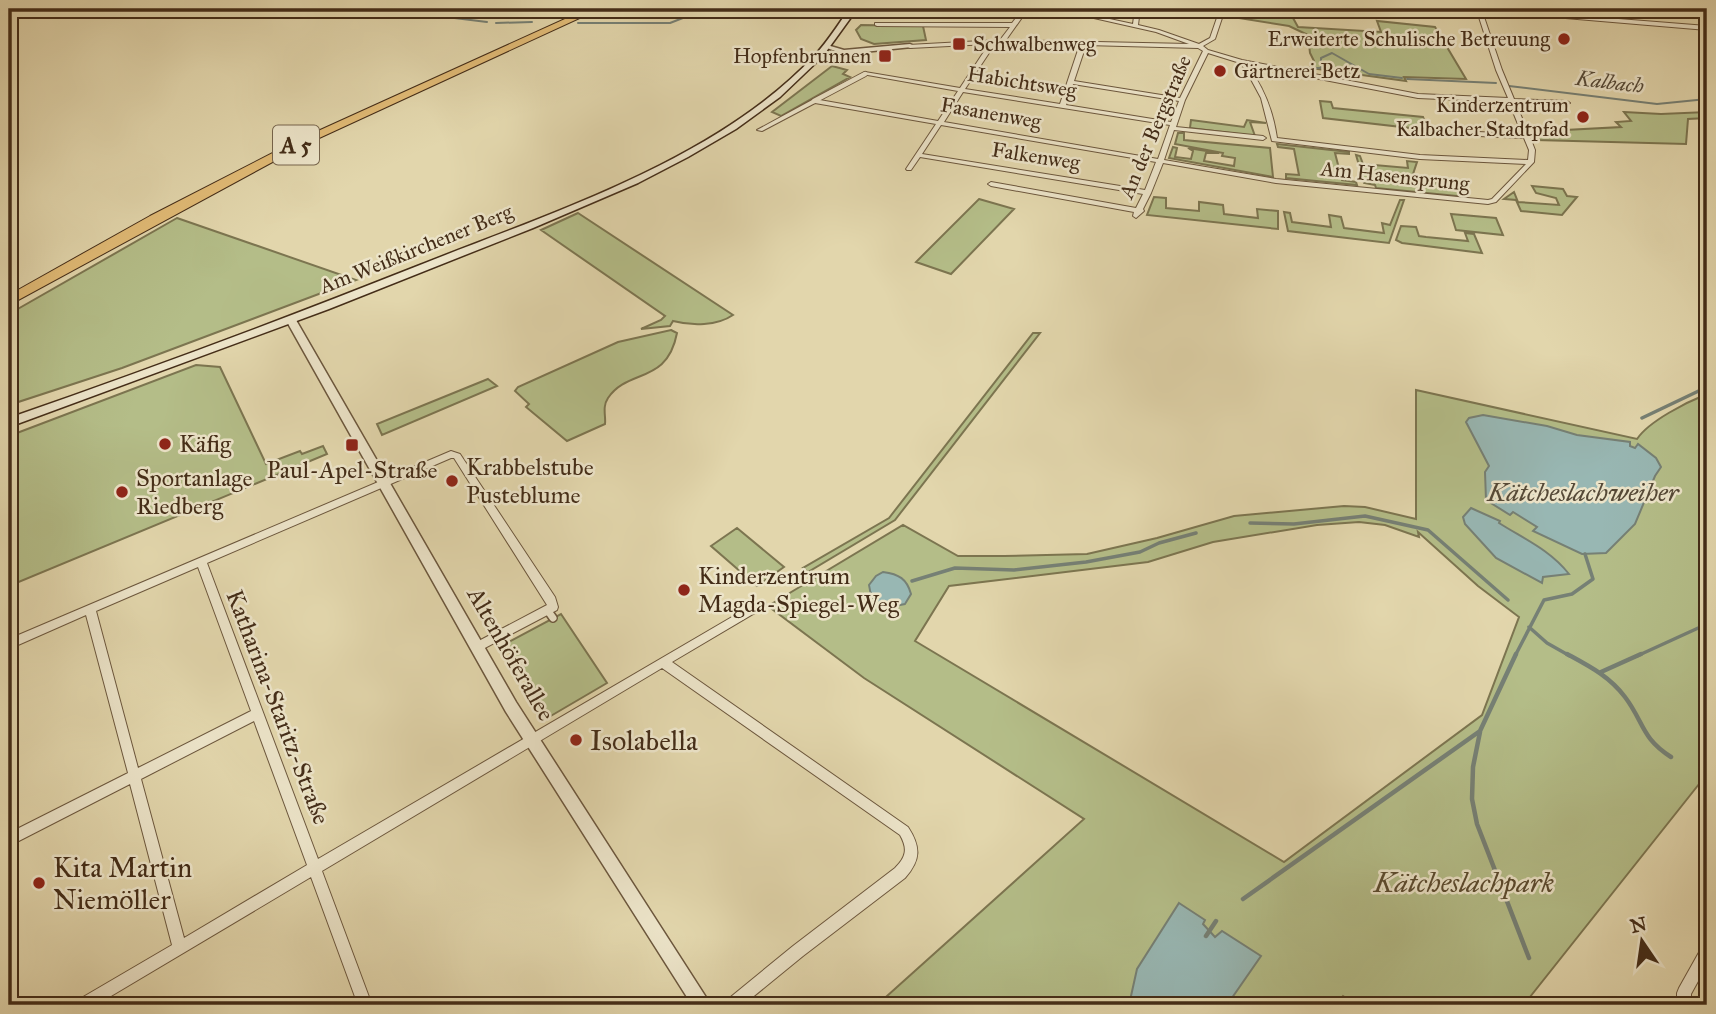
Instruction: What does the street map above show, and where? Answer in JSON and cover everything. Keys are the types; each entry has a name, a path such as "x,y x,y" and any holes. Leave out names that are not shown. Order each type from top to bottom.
{"highway":[{"name":"A 5","path":"9,288 161,204 295,136 577,9"},
{"name":"A 5","path":"9,301 155,219 300,143 594,9"}],"main road":[{"path":"829,44 853,9"},
{"name":"Am Weißkirchener Berg","path":"9,423 291,320 564,210 666,164 717,136 759,108 813,62 829,44"}],"street":[{"path":"1002,41 1025,9"},
{"path":"1057,9 1135,25 1241,62 1412,94 1567,103"},
{"path":"1135,25 1138,9"},
{"path":"1199,46 1212,39 1223,9"},
{"path":"1472,9 1707,28"},
{"path":"1241,62 1257,81 1267,101 1274,140 1420,157 1531,162 1532,149 1528,136 1511,99 1479,9"},
{"path":"1602,9 1610,20"},
{"path":"877,24 1013,25"},
{"name":"Am Weißkirchener Berg","path":"813,62 844,50 994,41 1199,46"},
{"path":"909,169 994,41"},
{"name":"Am Weißkirchener Berg","path":"829,44 844,50"},
{"path":"1063,105 1083,44"},
{"name":"An der Bergstraße","path":"991,184 1138,213 1161,160 1182,100 1206,51"},
{"path":"760,130 865,74"},
{"name":"Habichtsweg","path":"865,74 1063,105 1173,126 1263,138"},
{"path":"1070,82 1182,100"},
{"name":"Fasanenweg","path":"814,101 1161,160"},
{"path":"1433,132 1528,136"},
{"name":"Falkenweg","path":"919,155 1148,192"},
{"name":"Am Hasensprung","path":"1161,160 1276,181 1482,202 1494,201 1531,162"},
{"name":"Altenhöferallee","path":"291,320 532,739 702,1005"},
{"path":"9,644 443,455 457,456 551,600 551,612 477,647"},
{"name":"Katharina-Staritz-Straße","path":"201,561 365,1005"},
{"path":"83,1005 532,739 604,692 664,663 761,604"},
{"path":"90,609 180,948"},
{"path":"664,663 904,831 911,841 913,852 910,863 900,873 732,1005"},
{"path":"9,840 258,713"},
{"path":"1684,1005 1684,993 1707,952"}],"green space":[{"path":"1227,11 1293,18 1298,27 1381,32 1377,21 1435,27 1466,79 1404,77 1406,81 1310,68 1314,61 1308,35 1289,26 1226,16"},
{"path":"861,25 923,26 926,40 874,44 861,39 856,30"},
{"path":"832,66 847,70 843,74 850,77 781,116 772,112"},
{"path":"1320,101 1331,102 1333,108 1423,117 1428,130 1323,118"},
{"path":"1624,112 1707,112 1707,118 1688,119 1686,144 1536,140 1536,137 1546,131 1621,127 1616,122 1631,121"},
{"path":"1191,120 1244,127 1247,120 1266,123 1250,122 1255,136 1190,128"},
{"path":"1178,133 1184,133 1184,140 1270,148 1273,177 1169,158 1173,147 1177,148 1175,157 1191,159 1193,151 1188,148 1219,153 1206,153 1204,161 1234,166 1235,158 1222,156 1223,153 1175,144"},
{"path":"1277,144 1349,152 1335,153 1342,180 1356,182 1357,185 1286,178 1286,174 1299,175 1294,149 1278,147"},
{"path":"1356,155 1360,156 1363,164 1408,168 1407,161 1417,162 1411,180 1462,185 1467,197 1376,188 1375,185 1364,183"},
{"path":"1532,186 1563,189 1567,196 1577,197 1562,215 1521,211 1516,200 1504,199 1514,192 1518,202 1559,205 1556,198 1536,193"},
{"path":"1154,197 1166,198 1166,208 1199,211 1199,202 1223,205 1224,214 1258,218 1257,209 1278,211 1278,229 1147,215"},
{"path":"979,199 1014,209 951,274 916,262"},
{"path":"1400,200 1404,200 1389,243 1288,231 1284,212 1290,213 1292,222 1331,227 1329,215 1341,217 1344,228 1384,233 1382,223 1390,225"},
{"path":"578,213 733,315 712,323 688,324 673,321 670,326 641,329 665,316 541,230"},
{"path":"1451,214 1496,218 1503,235 1456,230"},
{"path":"177,218 356,280 122,368 9,405 9,314"},
{"path":"1401,226 1416,227 1419,236 1426,237 1468,241 1465,233 1474,234 1482,253 1402,243 1396,240"},
{"path":"671,330 677,333 665,361 656,369 616,389 606,401 605,424 567,441 526,407 529,404 515,391 518,387 618,342"},
{"path":"1033,333 1040,333 895,520 808,572 803,568 889,518"},
{"name":"Sportanlage Riedberg","path":"196,365 220,367 266,464 300,451 302,454 323,446 327,454 9,586 9,436"},
{"path":"488,379 497,386 382,435 377,424"},
{"name":"Kätcheslachpark","path":"1416,390 1637,439 1659,419 1707,394 1707,774 1526,1002 1530,1005 1356,1005 1343,996 1335,1005 877,1005 1084,819 864,678 768,606 903,525 958,556 1004,556 1087,554 1234,516 1344,506 1365,507 1416,519","holes":["1359,522 1385,525 1419,537 1418,532 1478,586 1519,617 1482,715 1284,862 915,641 949,586 1148,562 1213,542 1317,525"]},
{"path":"737,528 784,567 757,586 711,546"},
{"path":"561,614 607,683 549,717 505,644"}],"water":[{"name":"Kätcheslachweiher","path":"1483,415 1547,426 1577,435 1630,442 1630,446 1635,448 1638,444 1656,458 1661,467 1635,524 1606,553 1582,554 1533,531 1537,527 1486,500 1485,472 1489,466 1466,422 1469,418"},
{"path":"1471,508 1500,521 1499,523 1554,558 1569,574 1543,577 1542,583 1496,558 1465,524 1463,517"},
{"path":"883,572 894,574 905,581 911,594 905,604 886,606 873,598 869,585"},
{"path":"1179,903 1205,920 1203,924 1215,937 1222,931 1261,956 1227,1005 1129,1005 1137,969"}],"waterway":[{"name":"Kalbach","path":"381,9 487,22"},
{"name":"Kalbach","path":"578,23 670,23 706,9"},
{"name":"Kalbach","path":"496,23 532,22"},
{"name":"Kalbach","path":"1312,68 1321,68 1321,58 1332,53 1369,74 1402,78"},
{"name":"Kalbach","path":"1407,79 1496,83"},
{"name":"Kalbach","path":"1509,86 1657,104 1707,99"},
{"path":"1642,418 1707,387"},
{"path":"1250,523 1294,524 1365,516 1428,530 1508,600"},
{"path":"912,581 955,568 1014,570 1086,562 1140,552 1159,543 1196,533"},
{"path":"1530,628 1544,600 1572,594 1593,579 1585,554"},
{"path":"1637,656 1707,624"},
{"path":"1516,655 1530,628"},
{"path":"1530,628 1547,643 1570,656"},
{"path":"1567,654 1612,683 1625,697 1648,736 1671,757"},
{"path":"1601,672 1641,654"},
{"path":"1243,899 1480,731 1516,655"},
{"path":"1480,732 1473,767 1472,799 1477,824 1529,958"},
{"path":"1206,936 1216,921"}],"place":[{"name":"Erweiterte Schulische Betreuung","path":"1564,39"},
{"name":"Schwalbenweg","path":"959,44"},
{"name":"Hopfenbrunnen","path":"885,56"},
{"name":"Gärtnerei Betz","path":"1220,71"},
{"name":"Kinderzentrum Kalbacher Stadtpfad","path":"1583,117"},
{"name":"Käfig","path":"165,444"},
{"name":"Paul-Apel-Straße","path":"352,445"},
{"name":"Krabbelstube Pusteblume","path":"452,481"},
{"name":"Sportanlage Riedberg","path":"122,492"},
{"name":"Kinderzentrum Magda-Spiegel-Weg","path":"684,590"},
{"name":"Isolabella","path":"576,740"},
{"name":"Kita Martin Niemöller","path":"39,883"}]}
